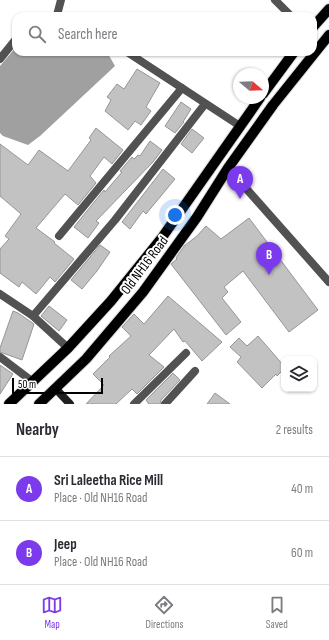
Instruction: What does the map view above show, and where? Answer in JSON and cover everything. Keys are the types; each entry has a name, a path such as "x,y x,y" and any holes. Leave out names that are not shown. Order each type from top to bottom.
{"main road":[{"path":"317,22 329,9"},
{"name":"Old NH16 Road","path":"317,50 329,35"},
{"path":"269,86 291,56"},
{"name":"Old NH16 Road","path":"39,404 86,359 143,292 197,217 228,168 273,105 312,56"},
{"name":"Old NH16 Road","path":"9,404 68,348 111,301 161,239 256,104"}],"street":[{"path":"57,12 61,0"},
{"path":"275,0 287,12"},
{"path":"0,59 12,43"},
{"path":"133,56 240,126"},
{"path":"59,236 182,88"},
{"path":"34,316 114,220 205,104"},
{"path":"228,168 329,282"},
{"path":"0,294 34,316 68,348"},
{"path":"134,404 186,353"},
{"path":"0,357 33,382"},
{"path":"165,404 195,371"},
{"path":"56,388 70,404"}],"shaded area":[{"path":"12,52 12,56 109,56 115,66 40,136 28,145 3,136 0,133 0,66"}],"building":[{"path":"137,69 160,83 146,107 151,111 141,125 135,121 128,130 105,111 111,100 107,97 117,84 124,89"},
{"path":"181,102 191,109 184,122 175,133 165,126"},
{"path":"96,128 123,150 112,164 104,157 90,176 96,183 78,205 65,194 36,228 74,259 55,282 50,277 36,294 22,282 19,287 0,273 0,249 9,239 5,236 21,214 0,196 0,144 28,165 39,150 68,171 91,140 89,138"},
{"path":"192,129 204,138 192,153 181,144"},
{"path":"150,141 162,150 153,162 96,221 99,223 88,238 74,227 104,190 105,192 122,172 120,171 132,157 134,159 138,155 140,156"},
{"path":"163,169 175,179 146,214 143,211 130,229 122,222"},
{"path":"249,218 318,310 289,332 243,271 224,287 228,292 222,298 241,322 226,335 171,264 177,259 176,258 184,246 197,236 206,226 221,239"},
{"path":"100,245 110,252 82,289 71,280"},
{"path":"168,296 222,342 202,361 185,341 183,342 174,329 149,355 164,367 137,394 132,389 116,404 86,404 104,385 93,374 110,357 109,356 131,336 122,327 134,314 144,324"},
{"path":"49,306 67,320 59,331 41,316"},
{"path":"13,311 34,324 22,360 0,352 0,348"},
{"path":"258,336 281,363 281,372 277,376 276,374 262,388 237,362 241,357 230,347 239,338 247,346"},
{"path":"0,365 13,374 0,394"},
{"path":"173,373 180,380 161,400 160,404 149,404 146,400"},
{"path":"215,393 230,404 207,404"}],"place":[{"name":"Sri Laleetha Rice Mill","path":"240,199"},
{"name":"Jeep","path":"269,275"}]}
